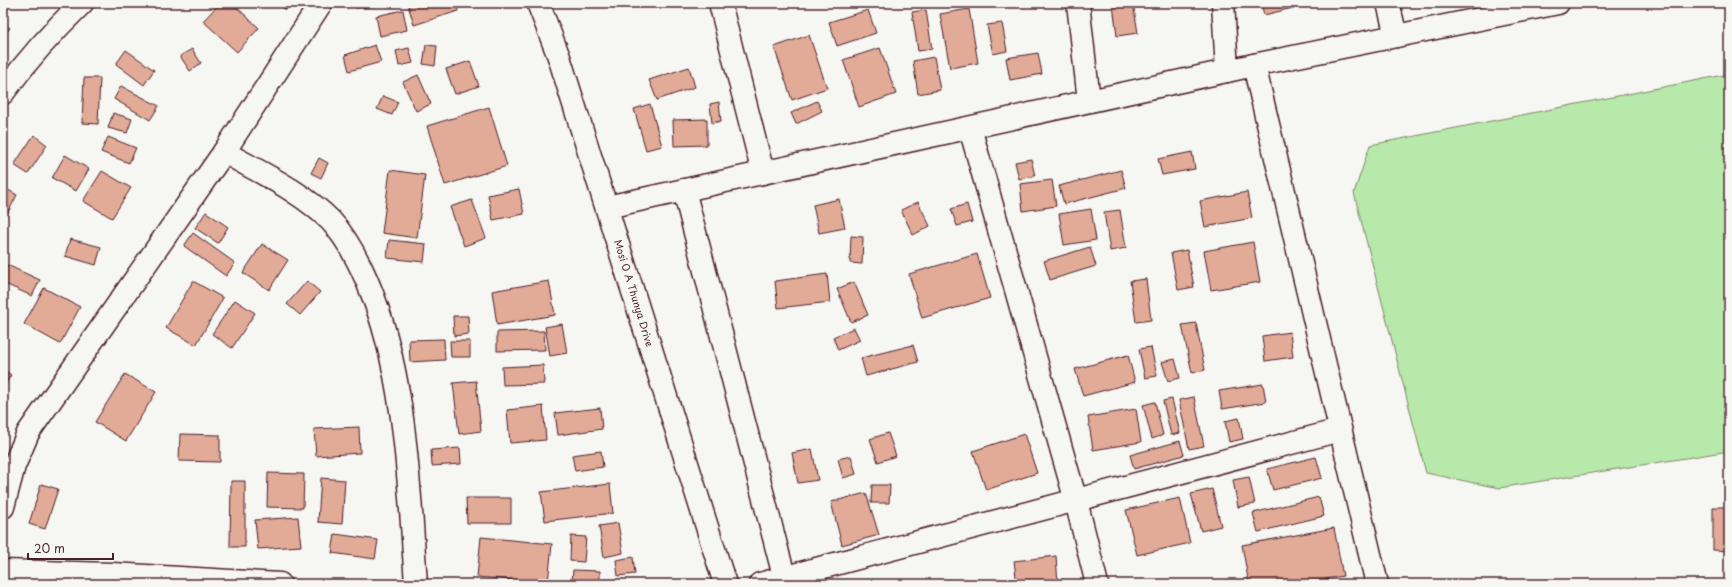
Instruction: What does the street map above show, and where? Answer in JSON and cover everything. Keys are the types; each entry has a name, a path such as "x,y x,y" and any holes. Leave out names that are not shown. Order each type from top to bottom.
{"street":[{"path":"3,93 29,58 55,29 82,3"},
{"path":"3,507 14,466 28,433 224,152 321,3"},
{"name":"Mosi O A Thunya Drive","path":"538,3 560,57 725,584"},
{"path":"720,3 763,173"},
{"path":"1078,3 1089,101"},
{"path":"1223,3 1227,71"},
{"path":"1388,3 1396,36"},
{"path":"607,207 1254,65 1558,3"},
{"path":"1254,65 1377,584"},
{"path":"970,128 1076,501 1097,584"},
{"path":"224,152 295,192 331,222 356,256 376,302 391,352 406,450 416,584"},
{"path":"684,190 785,581"},
{"path":"760,584 785,581 1340,430"},
{"path":"3,571 112,579 280,584"}],"green space":[{"path":"1729,74 1729,451 1499,488 1426,473 1354,193 1370,145"}],"building":[{"path":"220,3 232,3 259,28 237,52 203,21"},
{"path":"277,3 292,3 286,10"},
{"path":"356,3 375,3 375,6 356,8"},
{"path":"414,3 456,3 458,11 414,25 408,5"},
{"path":"1133,3 1138,33 1117,36 1113,5"},
{"path":"1261,3 1313,3 1264,15"},
{"path":"969,9 978,63 950,68 940,14"},
{"path":"403,10 407,30 380,36 376,16"},
{"path":"868,10 876,33 837,46 829,22"},
{"path":"926,10 932,49 918,51 912,12"},
{"path":"3,23 10,28 3,36"},
{"path":"1002,23 1007,51 993,54 987,25"},
{"path":"809,35 827,88 792,100 774,47"},
{"path":"375,45 381,62 349,71 345,55"},
{"path":"426,45 437,46 435,66 423,64"},
{"path":"409,48 413,63 399,66 396,51"},
{"path":"880,48 896,94 859,107 843,60"},
{"path":"192,49 201,63 190,71 180,56"},
{"path":"126,50 154,70 144,85 116,64"},
{"path":"1038,53 1042,74 1010,80 1006,58"},
{"path":"934,57 940,90 918,94 913,61"},
{"path":"470,61 479,86 455,94 446,69"},
{"path":"689,67 695,87 657,100 649,80"},
{"path":"418,75 431,104 416,111 403,82"},
{"path":"84,78 100,78 98,124 82,123"},
{"path":"121,86 159,106 150,120 114,99"},
{"path":"383,96 398,102 392,115 377,109"},
{"path":"817,101 822,111 796,124 791,113"},
{"path":"719,102 721,121 712,123 710,104"},
{"path":"650,104 662,146 646,150 634,109"},
{"path":"489,107 507,166 445,185 427,126"},
{"path":"113,113 132,119 127,133 108,128"},
{"path":"707,119 707,145 674,146 673,120"},
{"path":"34,135 47,145 28,174 14,165"},
{"path":"108,137 136,148 129,163 101,152"},
{"path":"1192,152 1195,169 1162,175 1158,159"},
{"path":"65,155 89,169 76,191 52,178"},
{"path":"319,158 328,163 321,178 311,173"},
{"path":"1031,159 1035,176 1019,179 1015,162"},
{"path":"390,170 425,175 417,238 382,233"},
{"path":"1121,170 1126,188 1064,204 1059,186"},
{"path":"102,171 131,188 112,218 83,201"},
{"path":"1052,180 1056,206 1023,211 1020,184"},
{"path":"3,187 17,195 3,222"},
{"path":"519,189 524,214 493,220 488,195"},
{"path":"1247,192 1252,218 1205,227 1200,201"},
{"path":"839,199 845,228 819,233 813,205"},
{"path":"472,200 486,238 464,246 450,207"},
{"path":"918,202 930,226 913,235 901,210"},
{"path":"967,204 972,222 957,226 951,209"},
{"path":"1091,209 1096,240 1064,245 1059,214"},
{"path":"1120,210 1126,248 1110,251 1104,212"},
{"path":"206,212 228,227 218,243 195,228"},
{"path":"193,233 235,263 226,276 184,246"},
{"path":"851,236 863,237 862,264 850,263"},
{"path":"70,239 101,247 96,265 65,256"},
{"path":"389,240 426,244 424,262 387,258"},
{"path":"1253,242 1260,282 1211,290 1204,251"},
{"path":"262,244 288,260 269,290 243,273"},
{"path":"1090,247 1096,266 1050,280 1044,261"},
{"path":"1187,250 1194,287 1178,290 1171,253"},
{"path":"977,254 990,298 922,318 909,274"},
{"path":"7,265 40,280 32,296 3,283 3,275"},
{"path":"827,274 830,302 778,308 775,281"},
{"path":"1146,279 1151,320 1136,322 1130,281"},
{"path":"193,281 223,298 196,345 166,328"},
{"path":"307,281 320,292 300,315 287,304"},
{"path":"549,281 555,315 497,325 492,291"},
{"path":"854,282 868,315 851,322 837,289"},
{"path":"44,288 80,307 60,344 24,324"},
{"path":"235,300 255,313 232,348 212,334"},
{"path":"453,316 468,316 469,334 454,336"},
{"path":"1196,323 1205,370 1192,373 1182,325"},
{"path":"562,324 567,353 550,356 545,327"},
{"path":"854,328 860,340 838,350 833,337"},
{"path":"544,331 545,350 497,351 497,332"},
{"path":"1290,332 1293,357 1265,361 1262,336"},
{"path":"444,339 445,360 410,362 409,340"},
{"path":"450,341 470,341 470,357 451,357"},
{"path":"913,345 918,362 866,376 861,358"},
{"path":"1151,347 1157,376 1145,378 1139,349"},
{"path":"1128,355 1135,382 1083,396 1075,369"},
{"path":"1175,359 1180,378 1168,381 1162,362"},
{"path":"543,365 544,384 503,385 502,367"},
{"path":"3,369 11,375 3,388"},
{"path":"125,374 156,392 126,441 95,422"},
{"path":"476,381 481,431 459,434 453,383"},
{"path":"1263,384 1266,402 1222,409 1219,391"},
{"path":"1194,397 1204,446 1189,449 1179,400"},
{"path":"1172,399 1180,433 1171,435 1163,401"},
{"path":"1155,402 1163,435 1152,439 1143,405"},
{"path":"543,406 546,440 510,443 507,410"},
{"path":"600,408 602,429 558,435 555,413"},
{"path":"1136,409 1141,442 1093,450 1088,417"},
{"path":"1239,418 1243,439 1229,442 1225,421"},
{"path":"359,427 360,453 316,456 314,429"},
{"path":"888,433 896,456 878,462 870,439"},
{"path":"180,434 220,435 220,462 179,461"},
{"path":"1024,434 1037,473 986,490 973,451"},
{"path":"1180,441 1184,455 1134,469 1130,455"},
{"path":"460,448 461,464 432,466 431,450"},
{"path":"812,449 818,480 798,483 792,453"},
{"path":"601,451 603,467 575,471 572,455"},
{"path":"851,456 856,474 843,478 838,459"},
{"path":"1316,457 1322,478 1273,490 1267,469"},
{"path":"268,473 304,474 303,508 267,507"},
{"path":"1249,477 1255,504 1238,507 1233,480"},
{"path":"321,478 345,480 342,524 318,522"},
{"path":"231,481 245,481 245,547 230,547"},
{"path":"41,484 58,489 45,529 29,524"},
{"path":"610,484 613,513 545,521 541,492"},
{"path":"872,485 890,485 889,503 871,503"},
{"path":"1212,489 1221,526 1201,531 1191,494"},
{"path":"866,493 879,535 842,545 831,502"},
{"path":"1319,497 1324,516 1258,532 1253,513"},
{"path":"466,498 511,498 511,523 467,523"},
{"path":"1180,498 1190,543 1137,555 1126,510"},
{"path":"1713,507 1729,507 1729,551 1713,550"},
{"path":"298,517 301,546 258,549 255,520"},
{"path":"618,523 623,553 604,557 599,526"},
{"path":"1334,528 1343,576 1297,584 1249,584 1242,545"},
{"path":"335,534 378,540 375,559 332,553"},
{"path":"571,536 586,537 584,562 570,561"},
{"path":"481,537 552,544 548,583 477,577"},
{"path":"1056,556 1058,584 1017,584 1014,561"},
{"path":"633,557 635,574 618,576 616,560"},
{"path":"573,570 600,571 600,583 572,582"}]}
